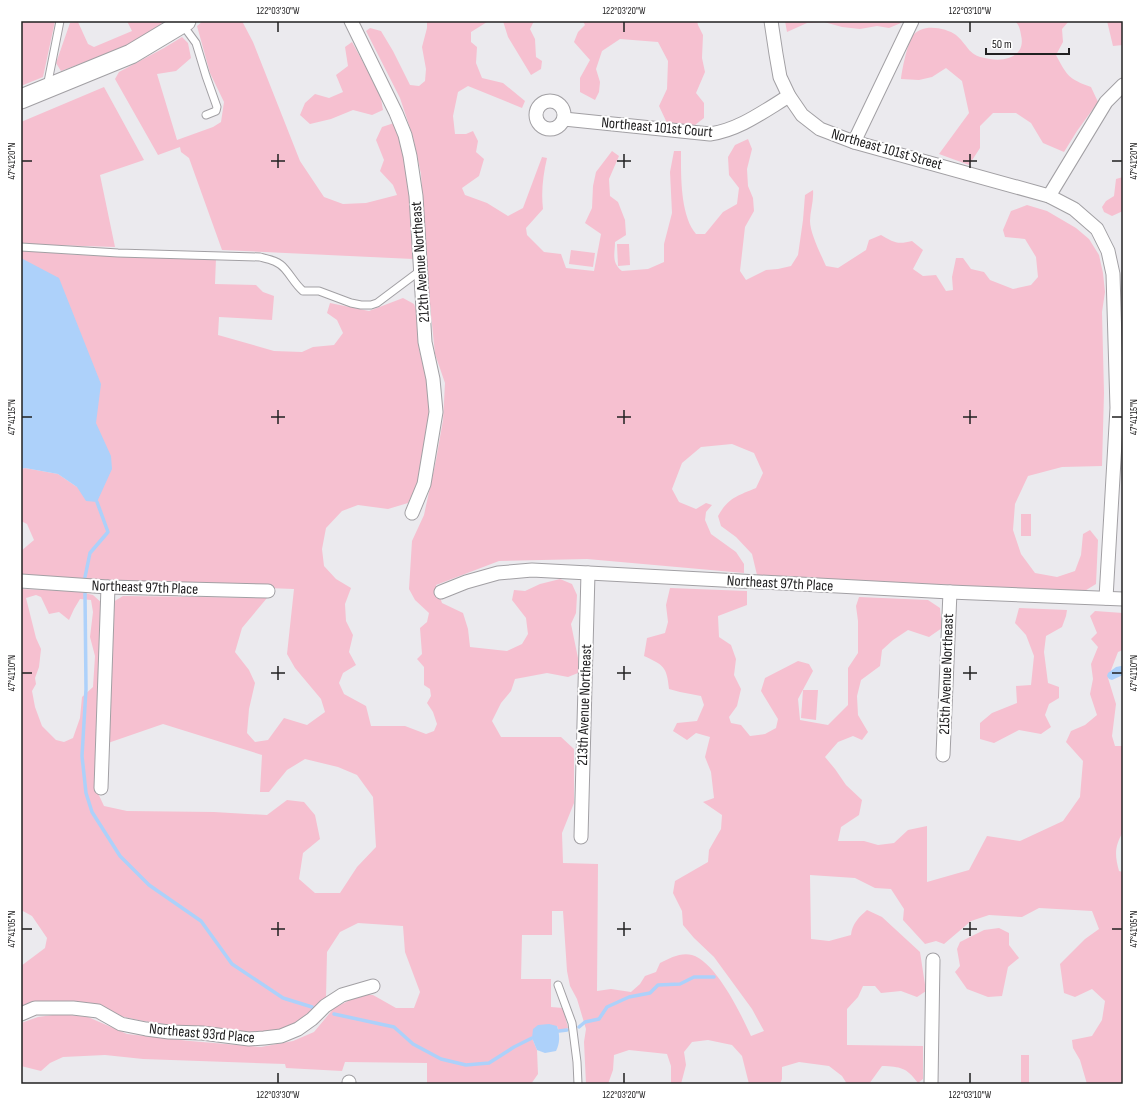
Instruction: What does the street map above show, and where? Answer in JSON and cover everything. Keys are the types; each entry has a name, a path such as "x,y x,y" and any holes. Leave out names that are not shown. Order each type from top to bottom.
{"main road":[{"path":"21,99 131,54 184,23"}],"street":[{"name":"212th Avenue Northeast","path":"351,21 396,112 405,135 416,196 425,342 433,379 436,412 424,484 412,513"},
{"name":"Northeast 101st Street","path":"771,21 780,77 789,96 802,115 820,129 854,142 964,171 1049,196 1074,209 1096,229 1108,251 1113,274 1117,408 1106,598"},
{"path":"854,142 912,21"},
{"path":"1049,196 1106,102 1123,85"},
{"name":"Northeast 101st Court","path":"564,119 710,134 723,132 744,123 789,96"},
{"name":"Northeast 97th Place","path":"442,592 466,582 498,573 532,570 950,592 1123,598"},
{"name":"213th Avenue Northeast","path":"581,836 588,573"},
{"name":"Northeast 97th Place","path":"21,581 108,587 268,591"},
{"path":"101,788 108,587"},
{"name":"215th Avenue Northeast","path":"943,755 950,592"},
{"path":"931,1084 933,960"},
{"name":"Northeast 93rd Place","path":"21,1014 36,1008 73,1008 98,1011 121,1024 146,1029 169,1032 202,1033 249,1039 264,1038 281,1036 298,1029 312,1019 325,1006 342,995 373,986"}],"lane":[{"path":"46,89 60,21"},
{"path":"184,23 196,43 217,107 216,111 206,115"},
{"path":"21,247 118,253 260,257 273,260 284,268 303,291 319,291 351,303 361,305 372,305 377,303 421,270"},
{"path":"558,985 572,1023 578,1084"}],"shaded area":[{"path":"21,21 55,21 43,77 21,86"},
{"path":"127,21 164,21 150,34 114,51 61,71 56,63 70,23 78,22 88,44 94,47 132,31"},
{"path":"203,21 242,21 253,42 300,161 324,197 343,204 366,203 397,195 393,185 380,171 384,160 376,140 382,127 394,123 403,153 409,192 413,259 222,250 189,158 181,152 180,147 158,155 115,79 119,72 182,37 188,43 191,58 176,71 157,74 177,140 213,127 221,122 224,102 210,73 197,26"},
{"path":"427,21 487,22 471,32 471,42 477,47 476,63 482,78 503,83 525,101 522,108 468,86 458,92 453,116 455,134 466,134 473,131 478,141 476,152 484,159 479,176 462,188 465,195 487,203 508,216 523,208 542,157 547,158 544,171 542,196 543,209 526,228 527,235 544,252 561,254 566,268 594,271 601,234 585,223 592,208 593,186 596,172 612,151 619,156 609,179 610,196 618,202 625,220 626,235 615,242 615,261 622,271 648,269 664,262 664,244 672,213 670,172 674,151 681,151 682,194 687,216 696,234 705,234 723,212 737,204 739,188 729,175 728,157 735,145 748,139 752,149 747,169 748,186 753,198 754,211 745,227 740,271 746,280 766,270 791,266 798,255 805,195 813,190 810,226 826,266 838,268 866,250 869,240 881,235 895,242 903,243 912,241 923,250 913,269 923,276 936,275 946,291 953,290 952,277 956,258 963,258 971,269 984,272 990,280 1013,289 1031,285 1038,277 1036,257 1025,239 1005,237 1003,230 1011,211 1027,205 1047,211 1076,228 1089,239 1099,255 1105,292 1102,312 1104,393 1102,466 1062,467 1028,476 1015,504 1013,530 1021,554 1035,573 1057,577 1075,571 1081,555 1083,534 1090,530 1098,540 1096,584 1083,592 757,575 752,554 736,537 721,526 718,516 729,501 756,488 763,473 754,453 732,444 701,447 682,463 672,489 679,502 696,509 706,503 712,505 706,512 705,520 711,534 736,552 744,564 744,573 587,559 499,561 436,585 442,603 463,613 468,629 470,647 507,651 522,644 528,634 526,618 512,600 514,590 525,591 540,584 560,579 572,584 577,595 576,613 571,624 578,658 578,673 568,677 547,673 515,679 511,691 501,703 492,721 501,737 561,737 574,749 574,803 562,833 563,863 598,864 597,991 611,989 631,992 640,984 645,976 656,972 660,963 672,957 684,954 692,955 701,960 719,978 741,1015 751,1036 764,1031 752,1009 714,957 683,925 682,911 673,893 675,881 708,862 709,850 721,829 722,815 703,802 714,798 711,772 705,757 710,737 696,733 687,740 673,731 677,723 697,721 704,705 701,696 669,689 667,675 663,667 644,656 647,638 665,633 668,622 666,605 670,588 747,591 747,605 718,616 719,637 731,645 736,659 734,675 741,689 737,706 729,717 731,723 741,725 750,736 765,734 776,728 778,719 761,691 765,678 798,661 809,664 813,671 798,699 800,720 828,725 848,705 848,668 858,653 858,621 856,606 859,597 928,600 940,608 942,628 929,637 908,630 893,640 882,650 880,666 861,680 857,696 858,715 868,732 862,740 853,736 838,742 825,757 846,785 862,800 859,815 841,827 838,841 864,841 878,845 894,843 908,830 927,826 927,882 969,870 987,836 1020,841 1063,821 1080,797 1083,761 1066,742 1071,731 1085,725 1097,715 1090,694 1093,679 1091,664 1098,647 1091,639 1097,633 1090,616 1095,611 1123,613 1123,650 1118,652 1108,678 1116,704 1112,736 1115,746 1123,746 1123,832 1118,842 1116,852 1119,871 1123,872 1123,1084 1087,1084 1080,1060 1073,1048 1072,1040 1092,1036 1102,1020 1105,1001 1092,989 1075,997 1064,993 1060,964 1085,939 1099,929 1092,911 1039,908 1022,917 989,915 971,921 944,944 936,941 925,944 903,920 904,909 891,889 875,888 855,878 810,875 811,939 829,941 851,935 856,921 867,910 882,917 920,952 926,991 917,997 901,991 881,993 875,986 863,986 858,997 847,1009 847,1045 923,1046 923,1079 918,1083 903,1069 882,1066 869,1084 847,1084 842,1076 829,1066 799,1062 782,1067 782,1079 780,1084 749,1084 742,1056 732,1045 708,1040 692,1042 684,1052 686,1065 681,1084 671,1084 671,1066 667,1054 629,1050 614,1055 613,1070 608,1084 586,1084 584,1042 586,1029 577,999 570,986 567,971 563,911 552,911 552,935 522,935 521,979 551,979 551,1007 563,1008 568,1028 559,1031 557,1026 532,1038 537,1050 538,1074 531,1084 427,1084 427,1063 345,1062 342,1071 286,1068 285,1064 143,1059 105,1055 63,1057 50,1063 41,1071 21,1066 21,1023 38,1017 60,1014 88,1017 127,1034 261,1047 293,1041 314,1032 334,1008 360,995 373,995 396,1008 414,1008 420,992 405,952 403,926 358,923 340,932 327,952 326,998 304,1019 279,1029 235,1032 167,1025 124,1017 102,1006 81,1002 60,1001 30,1004 21,1007 21,966 45,948 47,938 32,916 21,910 21,589 75,591 93,595 103,604 96,789 104,806 127,811 214,812 267,815 287,800 304,802 315,815 320,839 303,853 299,879 315,893 340,893 357,867 376,847 373,797 357,775 338,767 305,759 287,770 269,792 260,792 262,755 163,724 108,743 113,602 123,596 267,598 242,628 235,652 249,670 255,683 249,709 247,733 255,742 268,740 284,718 307,725 325,712 321,699 295,668 287,654 294,589 21,578 21,551 34,540 27,524 21,521 21,469 25,468 58,474 77,487 21,262 21,250 79,255 216,258 215,284 256,285 263,292 274,296 272,320 219,317 218,335 274,351 302,352 313,347 334,345 343,333 337,320 327,313 330,303 369,311 403,298 414,304 418,315 419,349 427,381 431,410 418,483 408,503 388,509 358,505 342,511 326,528 322,549 324,566 336,579 351,588 345,604 346,621 353,635 349,652 356,665 343,673 339,683 344,694 366,706 371,726 405,726 426,734 434,731 437,724 433,712 427,703 431,696 430,689 424,685 424,667 417,659 422,654 420,628 427,622 429,613 415,600 409,589 412,541 424,515 436,460 443,420 445,383 435,354 427,282 421,174 413,137 400,98 366,31 370,28 381,31 410,85 419,86 425,81 426,69 422,47 427,28","holes":["36,595 41,597 49,614 59,612 69,620 80,599 91,600 93,612 90,637 95,656 93,687 82,697 80,718 73,738 64,742 56,740 42,726 35,707 32,691 36,684 35,678 39,667 41,649 36,638 26,598"]},
{"path":"503,21 534,21 530,29 535,39 536,57 542,61 541,69 531,75 508,37"},
{"path":"583,21 697,21 703,35 702,58 705,72 696,93 704,103 704,118 695,125 667,123 659,106 667,89 668,61 658,42 620,39 602,51 596,69 600,82 599,92 595,100 580,92 580,78 590,60 574,42 578,32 585,25"},
{"path":"785,21 901,21 901,23 889,28 877,26 860,29 842,27 824,22 807,23 787,32"},
{"path":"1015,21 1069,21 1062,29 1063,42 1056,55 1069,76 1078,82 1091,87 1098,102 1064,152 1043,143 1031,123 1016,113 993,113 980,126 980,148 969,165 939,154 969,113 962,81 946,68 932,77 919,80 901,79 907,51 912,37 921,30 927,28 939,28 956,35 977,56 996,60 1003,59 1014,56 1021,48 1022,42 1020,31"},
{"path":"1107,21 1123,21 1123,45 1113,46"},
{"path":"352,42 380,93 383,110 372,115 353,110 331,119 310,124 300,115 305,103 315,94 329,98 343,92 336,75 348,66 345,47"},
{"path":"104,87 144,160 100,175 115,247 21,244 21,122"},
{"path":"1123,177 1123,211 1112,216 1104,212 1102,207 1106,201 1114,196 1116,179"},
{"path":"617,244 629,244 630,265 618,266"},
{"path":"571,250 595,253 593,267 569,264"},
{"path":"1021,514 1031,514 1031,536 1021,536"},
{"path":"1019,608 1067,610 1062,627 1046,636 1044,652 1048,683 1059,687 1059,698 1049,704 1045,715 1051,727 1041,734 1019,730 994,743 980,739 980,723 992,713 1017,703 1016,686 1031,685 1034,656 1026,635 1015,623"},
{"path":"803,690 818,690 816,720 801,718"},
{"path":"999,928 1009,933 1009,945 1019,958 1008,967 1002,996 988,997 967,989 955,972 960,966 957,949 960,942 984,930"},
{"path":"1021,1055 1029,1055 1029,1084 1021,1084"}],"water":[{"path":"21,258 59,278 101,384 96,423 111,456 112,469 97,502 86,501 77,487 58,474 25,468 21,469"},
{"path":"1123,666 1123,675 1112,680 1109,679 1107,676 1108,673 1116,667"},
{"path":"549,1024 557,1026 559,1042 556,1051 545,1053 537,1050 532,1038 533,1029 538,1025"}],"waterway":[{"path":"85,577 90,553 108,532 97,502"},
{"path":"85,593 86,689 82,756 86,793 92,812 120,856 149,885 201,921 232,964 283,998 312,1007"},
{"path":"579,1027 585,1022 599,1019 607,1007 629,997 650,993 658,985 680,984 694,977 714,977"},
{"path":"334,1014 394,1027 413,1044 441,1059 466,1065 489,1063 514,1047 532,1038"},
{"path":"559,1031 567,1030"}]}
